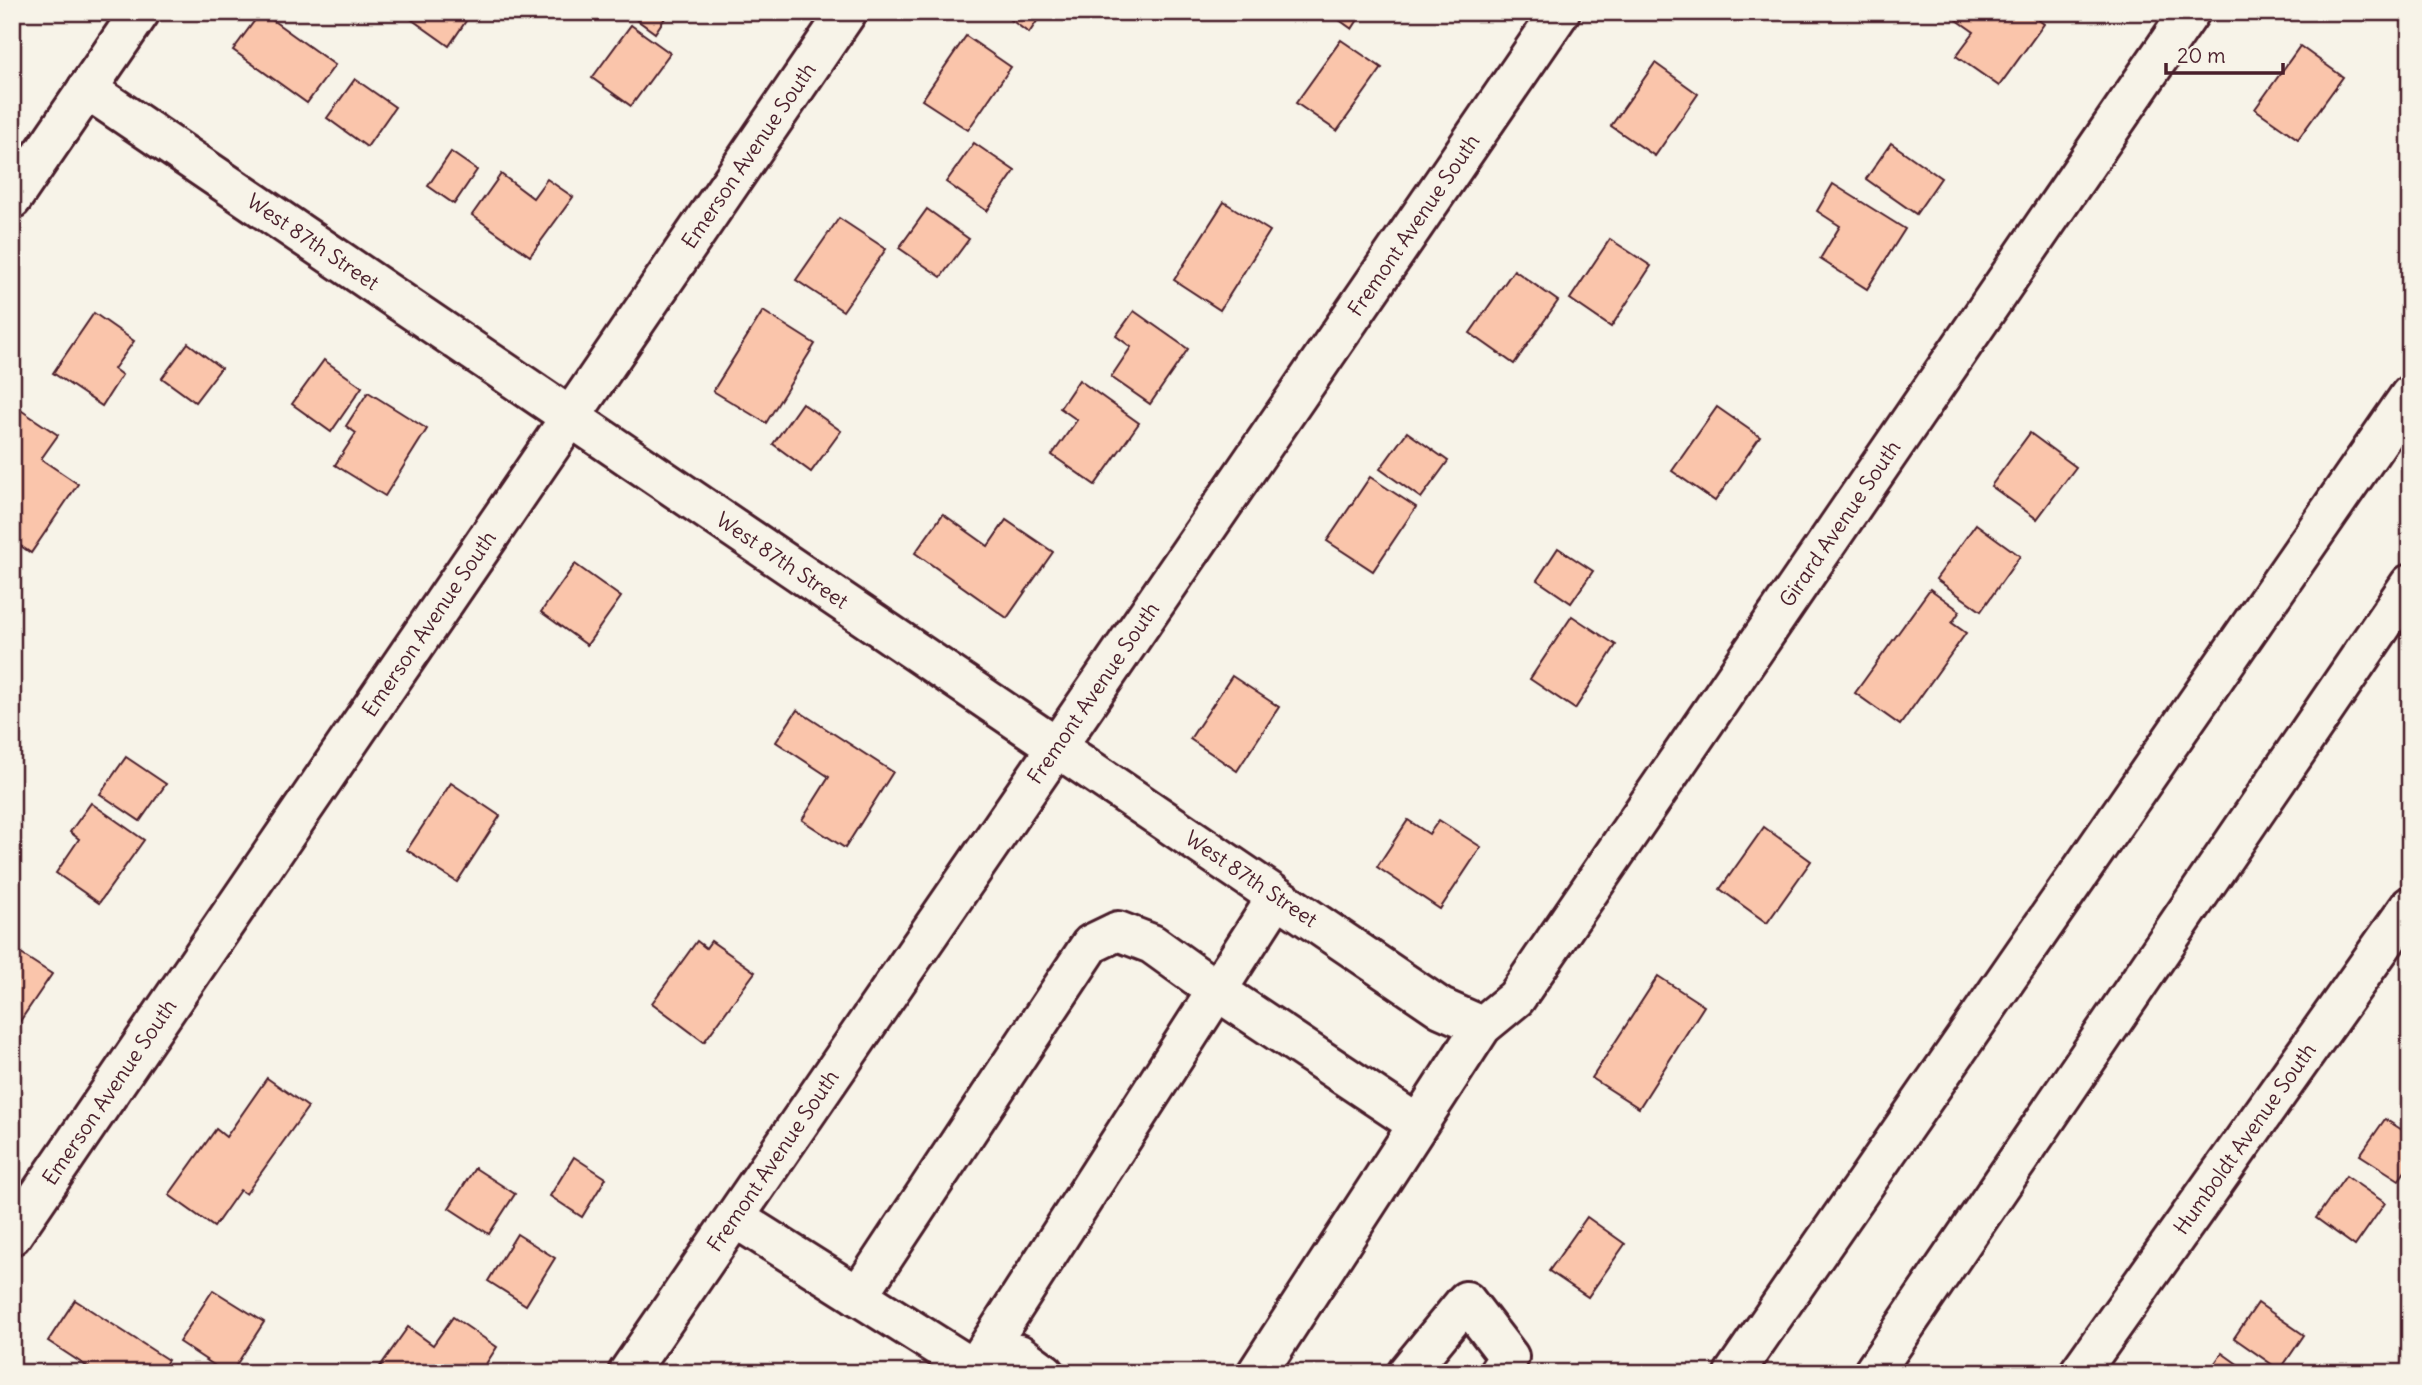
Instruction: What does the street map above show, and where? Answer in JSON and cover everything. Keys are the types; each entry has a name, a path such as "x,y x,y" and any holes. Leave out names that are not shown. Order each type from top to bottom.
{"main road":[{"path":"12,199 139,12"},
{"name":"Emerson Avenue South","path":"12,1234 847,12"},
{"name":"Fremont Avenue South","path":"628,1373 1560,12"},
{"name":"Girard Avenue South","path":"1257,1373 1482,1026 1516,998 2190,12"},
{"name":"West 87th Street","path":"87,89 1441,1008 1482,1026"},
{"path":"1734,1373 2410,395"},
{"path":"1873,1373 2410,584"},
{"path":"974,1370 1277,897"},
{"name":"Humboldt Avenue South","path":"2079,1373 2410,906"},
{"path":"858,1296 1091,944 1118,931 1152,944 1417,1124"},
{"path":"735,1218 974,1370"},
{"path":"1407,1373 1466,1301 1509,1357 1498,1373"},
{"path":"974,1370 1019,1354 1045,1373"}],"building":[{"path":"261,12 335,65 307,103 233,50"},
{"path":"401,12 472,12 449,46"},
{"path":"626,12 669,12 655,33"},
{"path":"1000,12 1043,12 1029,33"},
{"path":"1328,12 1363,12 1352,29"},
{"path":"1962,12 2028,12 2044,24 1999,86 1956,56 1974,32 1957,20"},
{"path":"631,25 670,53 631,106 592,78"},
{"path":"966,36 1011,67 968,130 922,100"},
{"path":"1341,40 1382,68 1337,131 1296,103"},
{"path":"2300,46 2343,77 2298,139 2255,109"},
{"path":"1655,63 1698,94 1655,156 1611,126"},
{"path":"355,79 395,107 367,147 327,118"},
{"path":"974,143 1015,171 987,211 946,182"},
{"path":"1891,143 1941,178 1916,214 1866,179"},
{"path":"451,152 477,170 454,204 428,186"},
{"path":"501,174 533,198 547,179 573,197 530,256 472,215"},
{"path":"1833,184 1905,229 1867,289 1820,259 1840,226 1817,211"},
{"path":"1224,202 1270,231 1220,310 1174,280"},
{"path":"927,209 969,239 941,277 899,248"},
{"path":"839,218 886,249 843,311 796,280"},
{"path":"1610,239 1651,266 1611,327 1570,299"},
{"path":"1514,270 1558,301 1514,364 1470,333"},
{"path":"763,311 815,344 766,423 713,391"},
{"path":"1134,311 1188,349 1150,404 1111,377 1131,347 1116,336"},
{"path":"94,313 134,341 114,369 122,375 102,406 53,373"},
{"path":"188,343 221,368 195,402 162,378"},
{"path":"324,360 362,387 331,432 292,404"},
{"path":"1079,380 1139,423 1095,485 1052,455 1077,420 1060,408"},
{"path":"368,392 427,429 385,496 335,465 356,433 346,426"},
{"path":"802,403 841,431 811,472 773,444"},
{"path":"16,407 58,435 41,459 78,484 31,553 12,540 12,412"},
{"path":"1717,407 1760,437 1715,501 1672,471"},
{"path":"1407,432 1448,461 1421,498 1380,469"},
{"path":"2030,433 2076,467 2037,519 1991,486"},
{"path":"1370,477 1416,507 1373,571 1327,541"},
{"path":"943,514 988,546 1006,520 1053,552 1007,618 915,553"},
{"path":"1976,524 2020,556 1981,611 1936,579"},
{"path":"1558,548 1593,571 1571,603 1537,580"},
{"path":"575,564 621,597 587,645 541,612"},
{"path":"1930,589 1960,611 1952,623 1966,633 1900,725 1855,693"},
{"path":"1572,616 1616,645 1575,709 1530,679"},
{"path":"1232,676 1279,707 1237,771 1190,739"},
{"path":"797,710 893,772 845,848 802,820 829,777 776,742"},
{"path":"126,757 166,784 140,821 100,794"},
{"path":"451,783 500,816 457,882 407,850"},
{"path":"91,803 144,840 99,903 56,873 79,839 70,832"},
{"path":"1408,820 1429,834 1439,820 1481,847 1440,909 1377,867"},
{"path":"1764,827 1811,861 1767,923 1720,889"},
{"path":"697,941 706,948 711,941 755,972 704,1042 652,1003"},
{"path":"12,948 52,974 12,1033"},
{"path":"1658,976 1704,1006 1639,1108 1592,1078"},
{"path":"267,1078 308,1107 246,1194 240,1190 214,1227 169,1195 216,1129 226,1137"},
{"path":"2385,1119 2410,1135 2410,1164 2399,1180 2360,1155"},
{"path":"574,1157 606,1178 582,1217 550,1196"},
{"path":"475,1168 515,1194 489,1234 449,1208"},
{"path":"2346,1176 2385,1203 2355,1246 2316,1218"},
{"path":"1587,1217 1625,1244 1588,1297 1549,1271"},
{"path":"517,1234 555,1258 526,1305 488,1281"},
{"path":"213,1290 264,1322 231,1373 226,1373 179,1342"},
{"path":"75,1300 168,1360 160,1373 97,1373 48,1341"},
{"path":"2258,1303 2304,1335 2280,1370 2234,1338"},
{"path":"453,1317 497,1347 480,1373 376,1372 408,1327 433,1345"},
{"path":"2222,1353 2250,1373 2208,1373"}]}
